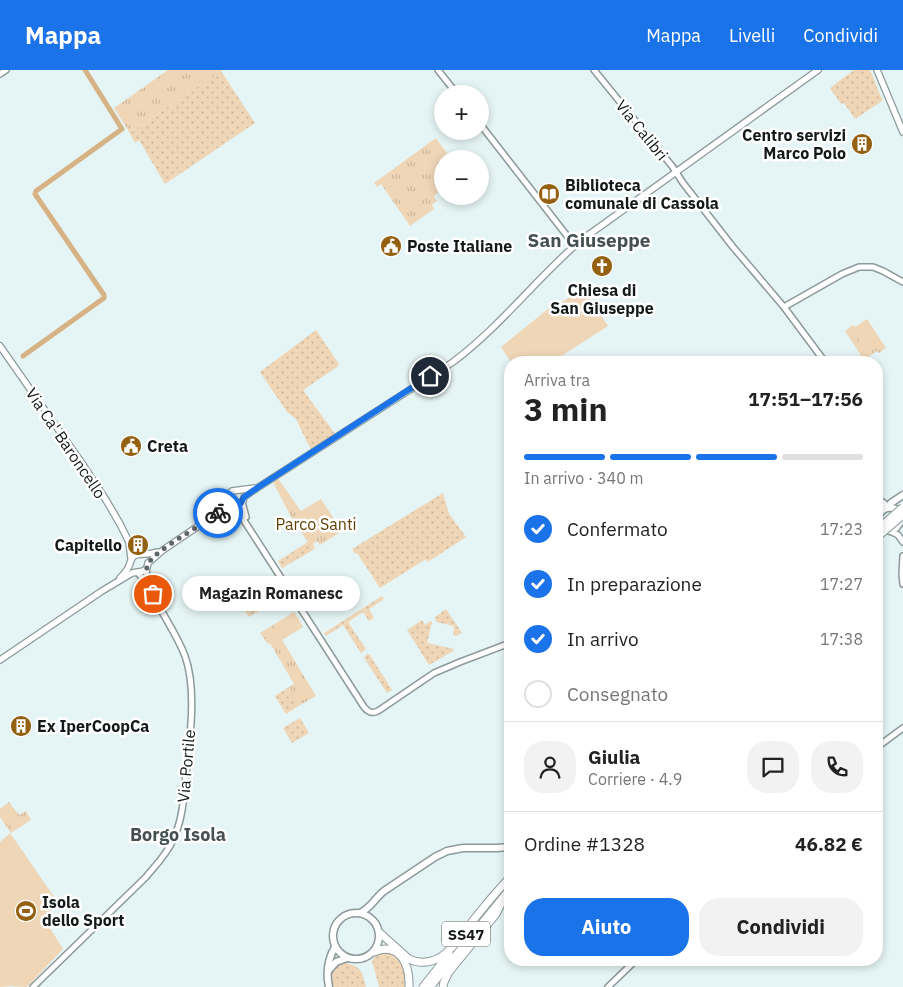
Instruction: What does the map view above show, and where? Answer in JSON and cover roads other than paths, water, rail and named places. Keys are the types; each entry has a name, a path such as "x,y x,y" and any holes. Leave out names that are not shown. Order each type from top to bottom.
{"highway":[{"path":"883,518 901,505"},
{"path":"883,533 902,519"},
{"path":"380,932 409,959 419,963 429,962 452,948 504,885"},
{"name":"SS47","path":"422,987 504,885"},
{"name":"SS47","path":"430,987 504,896"},
{"path":"443,987 449,972 496,914 504,897"},
{"path":"374,952 386,948 399,954 407,968 410,980 409,987"}],"main road":[{"path":"232,503 238,505 257,488 467,351 501,320 574,246 818,70"},
{"path":"877,70 903,132"},
{"name":"Via Ca' Baroncello","path":"0,346 81,462 110,507 129,542 141,555"},
{"path":"232,503 229,495 230,492 257,488"},
{"path":"241,491 243,493 243,500"},
{"path":"883,510 903,495"},
{"path":"119,580 130,561 136,555 153,554 163,550 232,503"},
{"path":"888,507 901,505"},
{"path":"890,530 896,528 902,519"},
{"name":"Via Ca' Baroncello","path":"129,542 130,561"},
{"path":"0,660 93,596 119,580 141,573 163,550"},
{"path":"141,555 147,559 147,567"},
{"path":"130,561 132,570 137,573"},
{"path":"360,913 367,909 378,895 387,888 445,852 459,849 504,847"},
{"path":"328,972 336,962 347,958 360,960 374,952 379,943 380,932 374,920 373,903"},
{"path":"347,958 338,951 333,940 333,932 340,919 346,915 360,913 374,920"},
{"path":"329,987 327,976 332,952 335,947"}],"street":[{"path":"0,74 6,70"},
{"path":"438,70 450,85"},
{"name":"Via Calibri","path":"594,70 821,356"},
{"path":"489,136 574,246"},
{"path":"784,307 842,274 859,268 873,267 903,282"},
{"path":"243,500 244,513 250,529"},
{"path":"232,503 239,510 369,712 375,712 434,673 504,644"},
{"path":"883,503 888,507"},
{"path":"890,530 898,535 903,542"},
{"path":"903,556 903,584"},
{"name":"Via Portile","path":"147,567 149,586"},
{"name":"Via Portile","path":"33,987 146,877 163,857 173,841 181,818 192,701 189,671 185,655 149,586 137,573"},
{"path":"883,743 903,728"},
{"path":"608,987 630,966"}],"waterway":[{"path":"23,356 104,298 104,295 35,194 36,191 122,129 85,70"}],"place":[{"name":"Centro servizi Marco Polo","path":"862,144"},
{"name":"Biblioteca comunale di Cassola","path":"549,194"},
{"name":"Poste Italiane","path":"391,246"},
{"name":"Chiesa di San Giuseppe","path":"602,266"},
{"name":"Creta","path":"131,446"},
{"name":"Capitello","path":"138,545"},
{"name":"Magazin Romanesc","path":"153,594"},
{"name":"Ex IperCoopCa","path":"21,726"},
{"name":"Isola dello Sport","path":"26,911"}],"district":[{"name":"San Giuseppe","path":"589,240"},
{"name":"Borgo Isola","path":"178,834"}],"park label":[{"name":"Parco Santi","path":"316,524"}]}
